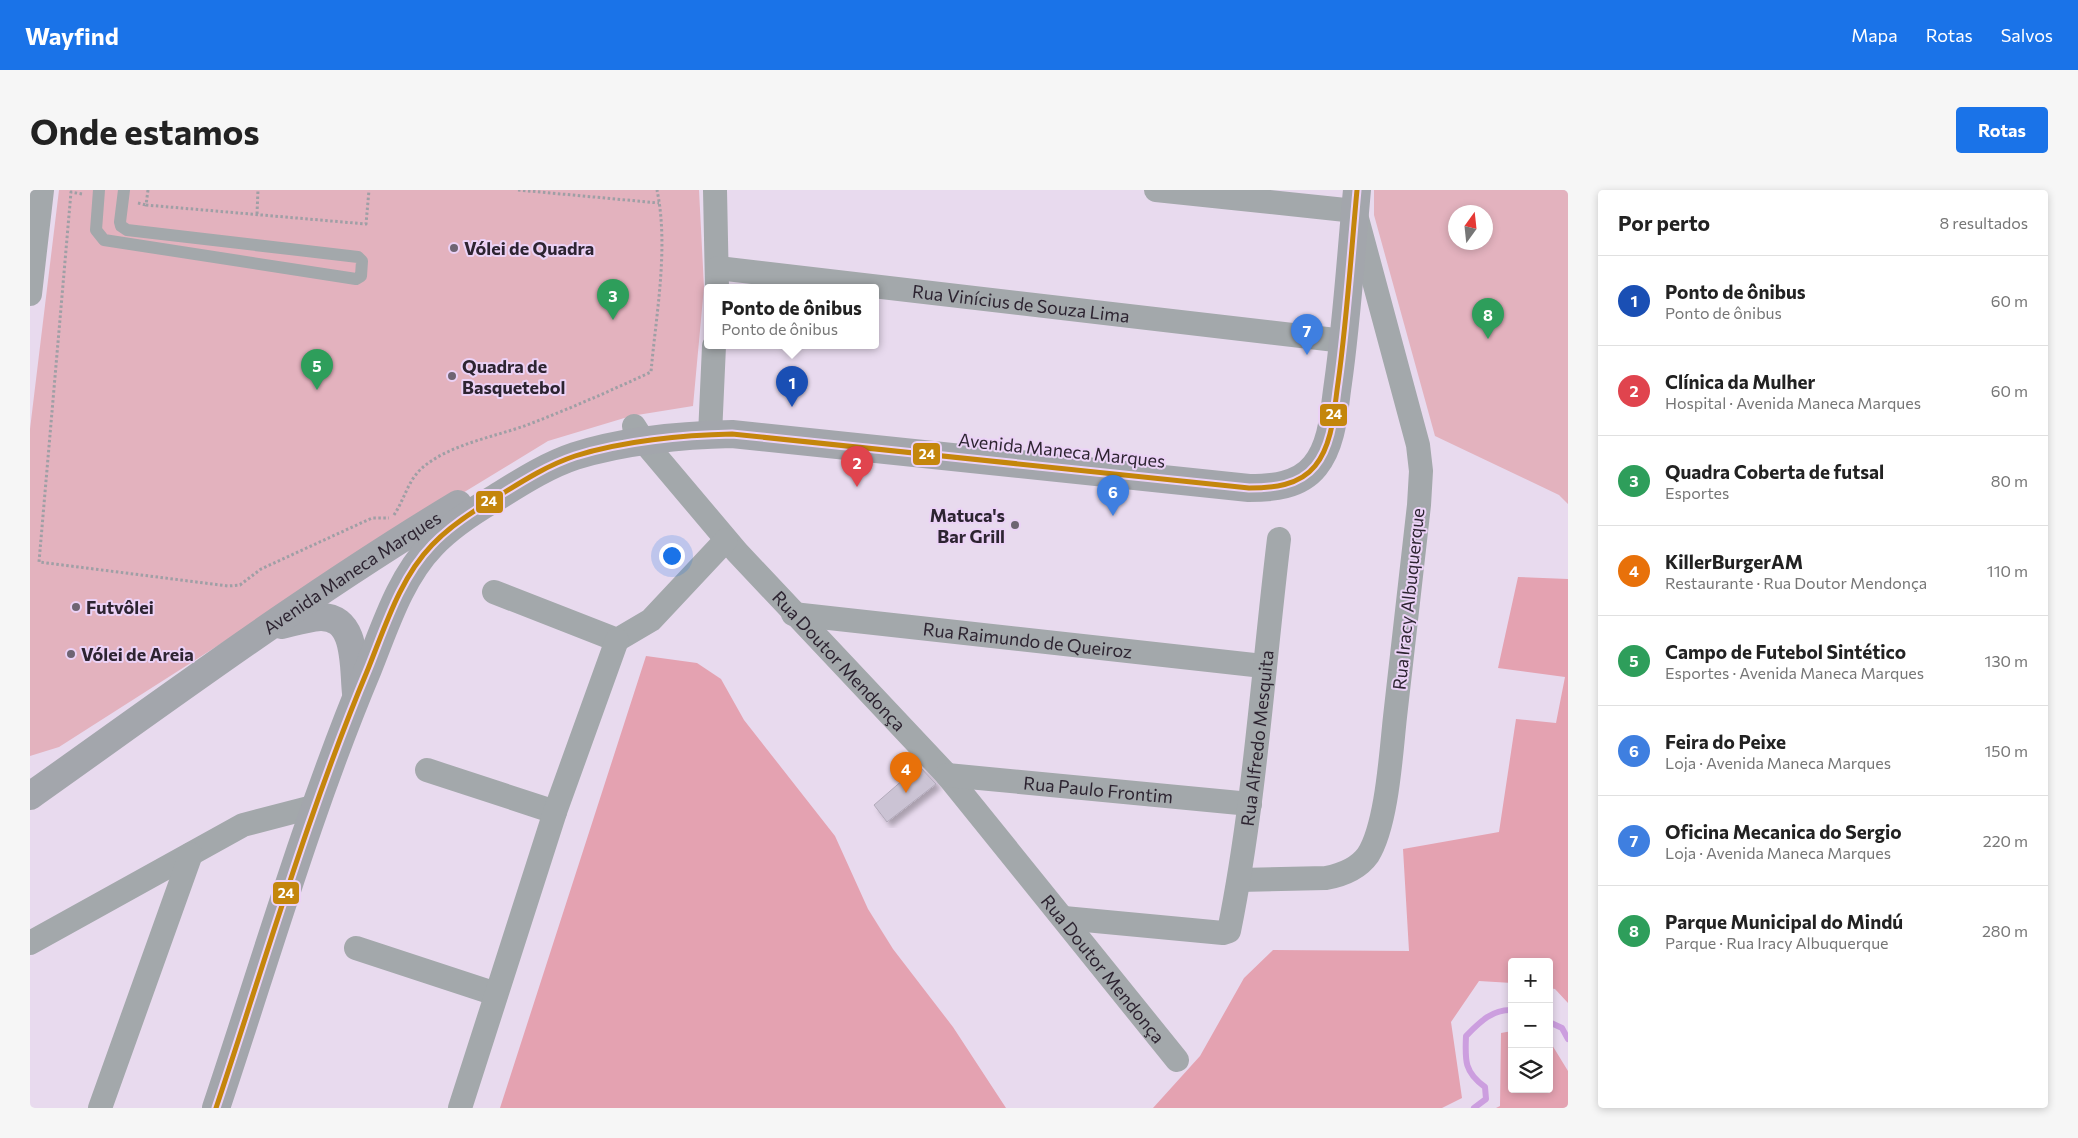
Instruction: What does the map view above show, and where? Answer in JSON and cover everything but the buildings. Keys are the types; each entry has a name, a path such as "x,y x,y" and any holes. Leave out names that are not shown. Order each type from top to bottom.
{"main road":[{"name":"Avenida Maneca Marques","path":"30,796 386,548 531,461 589,437 640,434 757,419 1248,470 1273,469 1289,464 1301,454 1311,441 1335,341 1348,200"},
{"name":"Avenida Maneca Marques","path":"216,1108 316,806 356,697 395,604 413,571 430,547 444,532 458,521 535,473 574,456 616,446 640,434"},
{"path":"270,627 319,618 327,618 343,626 348,632 351,643 356,697"}],"street":[{"path":"715,190 717,278"},
{"path":"1156,190 1348,200"},
{"path":"30,294 38,197"},
{"name":"Rua Iracy Albuquerque","path":"1239,880 1326,878 1355,868 1368,855 1375,840 1387,784 1421,471 1414,427 1348,200"},
{"name":"Rua Vinícius de Souza Lima","path":"717,278 776,284"},
{"name":"Rua Vinícius de Souza Lima","path":"879,295 1335,341"},
{"path":"710,426 714,349"},
{"name":"Rua Doutor Mendonça","path":"640,434 726,540 947,775 1177,1060"},
{"name":"Rua Alfredo Mesquita","path":"1064,918 1226,933 1239,880 1250,804 1263,666 1279,539"},
{"path":"460,1108 555,812 617,640 651,620 726,540"},
{"path":"494,592 617,640"},
{"name":"Rua Raimundo de Queiroz","path":"794,614 1263,666"},
{"path":"427,770 555,812"},
{"name":"Rua Paulo Frontim","path":"947,775 1250,804"},
{"path":"30,944 242,826 268,817 316,806"},
{"path":"100,1108 191,854"},
{"path":"356,948 496,994"}],"lane":[{"path":"99,193 96,230 98,235 112,243 356,279 361,276 362,261 358,257 127,230 120,226 123,195"}],"path":[{"path":"146,205 148,190"},
{"path":"257,214 258,190"},
{"path":"123,195 146,205 366,224 369,190"},
{"path":"518,190 660,203"},
{"path":"99,193 70,192 39,562 228,586 240,585 261,569 372,518 387,519 395,514 410,485 421,469 450,450 496,437 562,412 651,372 661,259 660,203 657,190"}],"shaded area":[{"path":"59,190 699,190 704,287 693,406 631,416 548,441 338,569 59,747 30,756 30,429"},
{"path":"1374,190 1568,190 1568,504 1559,495 1435,436 1374,215"},
{"path":"1518,577 1568,579 1568,1003 1553,989 1553,958 1508,958 1508,983 1479,981 1451,1022 1462,1098 1442,1108 1153,1108 1200,1056 1244,978 1273,950 1409,951 1403,849 1499,832 1516,719 1556,723 1565,677 1498,668"},
{"path":"646,656 697,663 721,679 744,720 835,836 868,909 893,949 953,1027 1006,1108 500,1108"},
{"path":"1508,1032 1508,1093 1553,1093 1553,1047 1568,1071 1568,1108 1496,1108 1500,1106 1501,1033"}],"waterway":[{"path":"1474,1108 1486,1099 1485,1087 1469,1071 1466,1059 1466,1036 1492,1014 1508,1010"},
{"path":"1553,1024 1562,1028 1568,1039"}],"transit line":[{"name":"24","path":"216,1108 306,832 346,723 387,620 411,572 432,545 453,526 532,476 575,456 612,446 673,437 732,434 1249,488 1276,486 1293,482 1309,473 1315,466 1326,448 1332,426 1344,335 1357,190"}],"place":[{"name":"Vólei de Quadra","path":"454,248"},
{"name":"Quadra Coberta de futsal","path":"613,320"},
{"name":"Parque Municipal do Mindú","path":"1488,339"},
{"name":"Oficina Mecanica do Sergio","path":"1307,355"},
{"name":"Quadra de Basquetebol","path":"452,376"},
{"name":"Campo de Futebol Sintético","path":"317,390"},
{"name":"Ponto de ônibus","path":"792,407"},
{"name":"Clínica da Mulher","path":"857,487"},
{"name":"Feira do Peixe","path":"1113,516"},
{"name":"Matuca's Bar Grill","path":"1015,525"},
{"name":"Futvôlei","path":"76,607"},
{"name":"Vólei de Areia","path":"71,654"},
{"name":"KillerBurgerAM","path":"906,793"}]}
